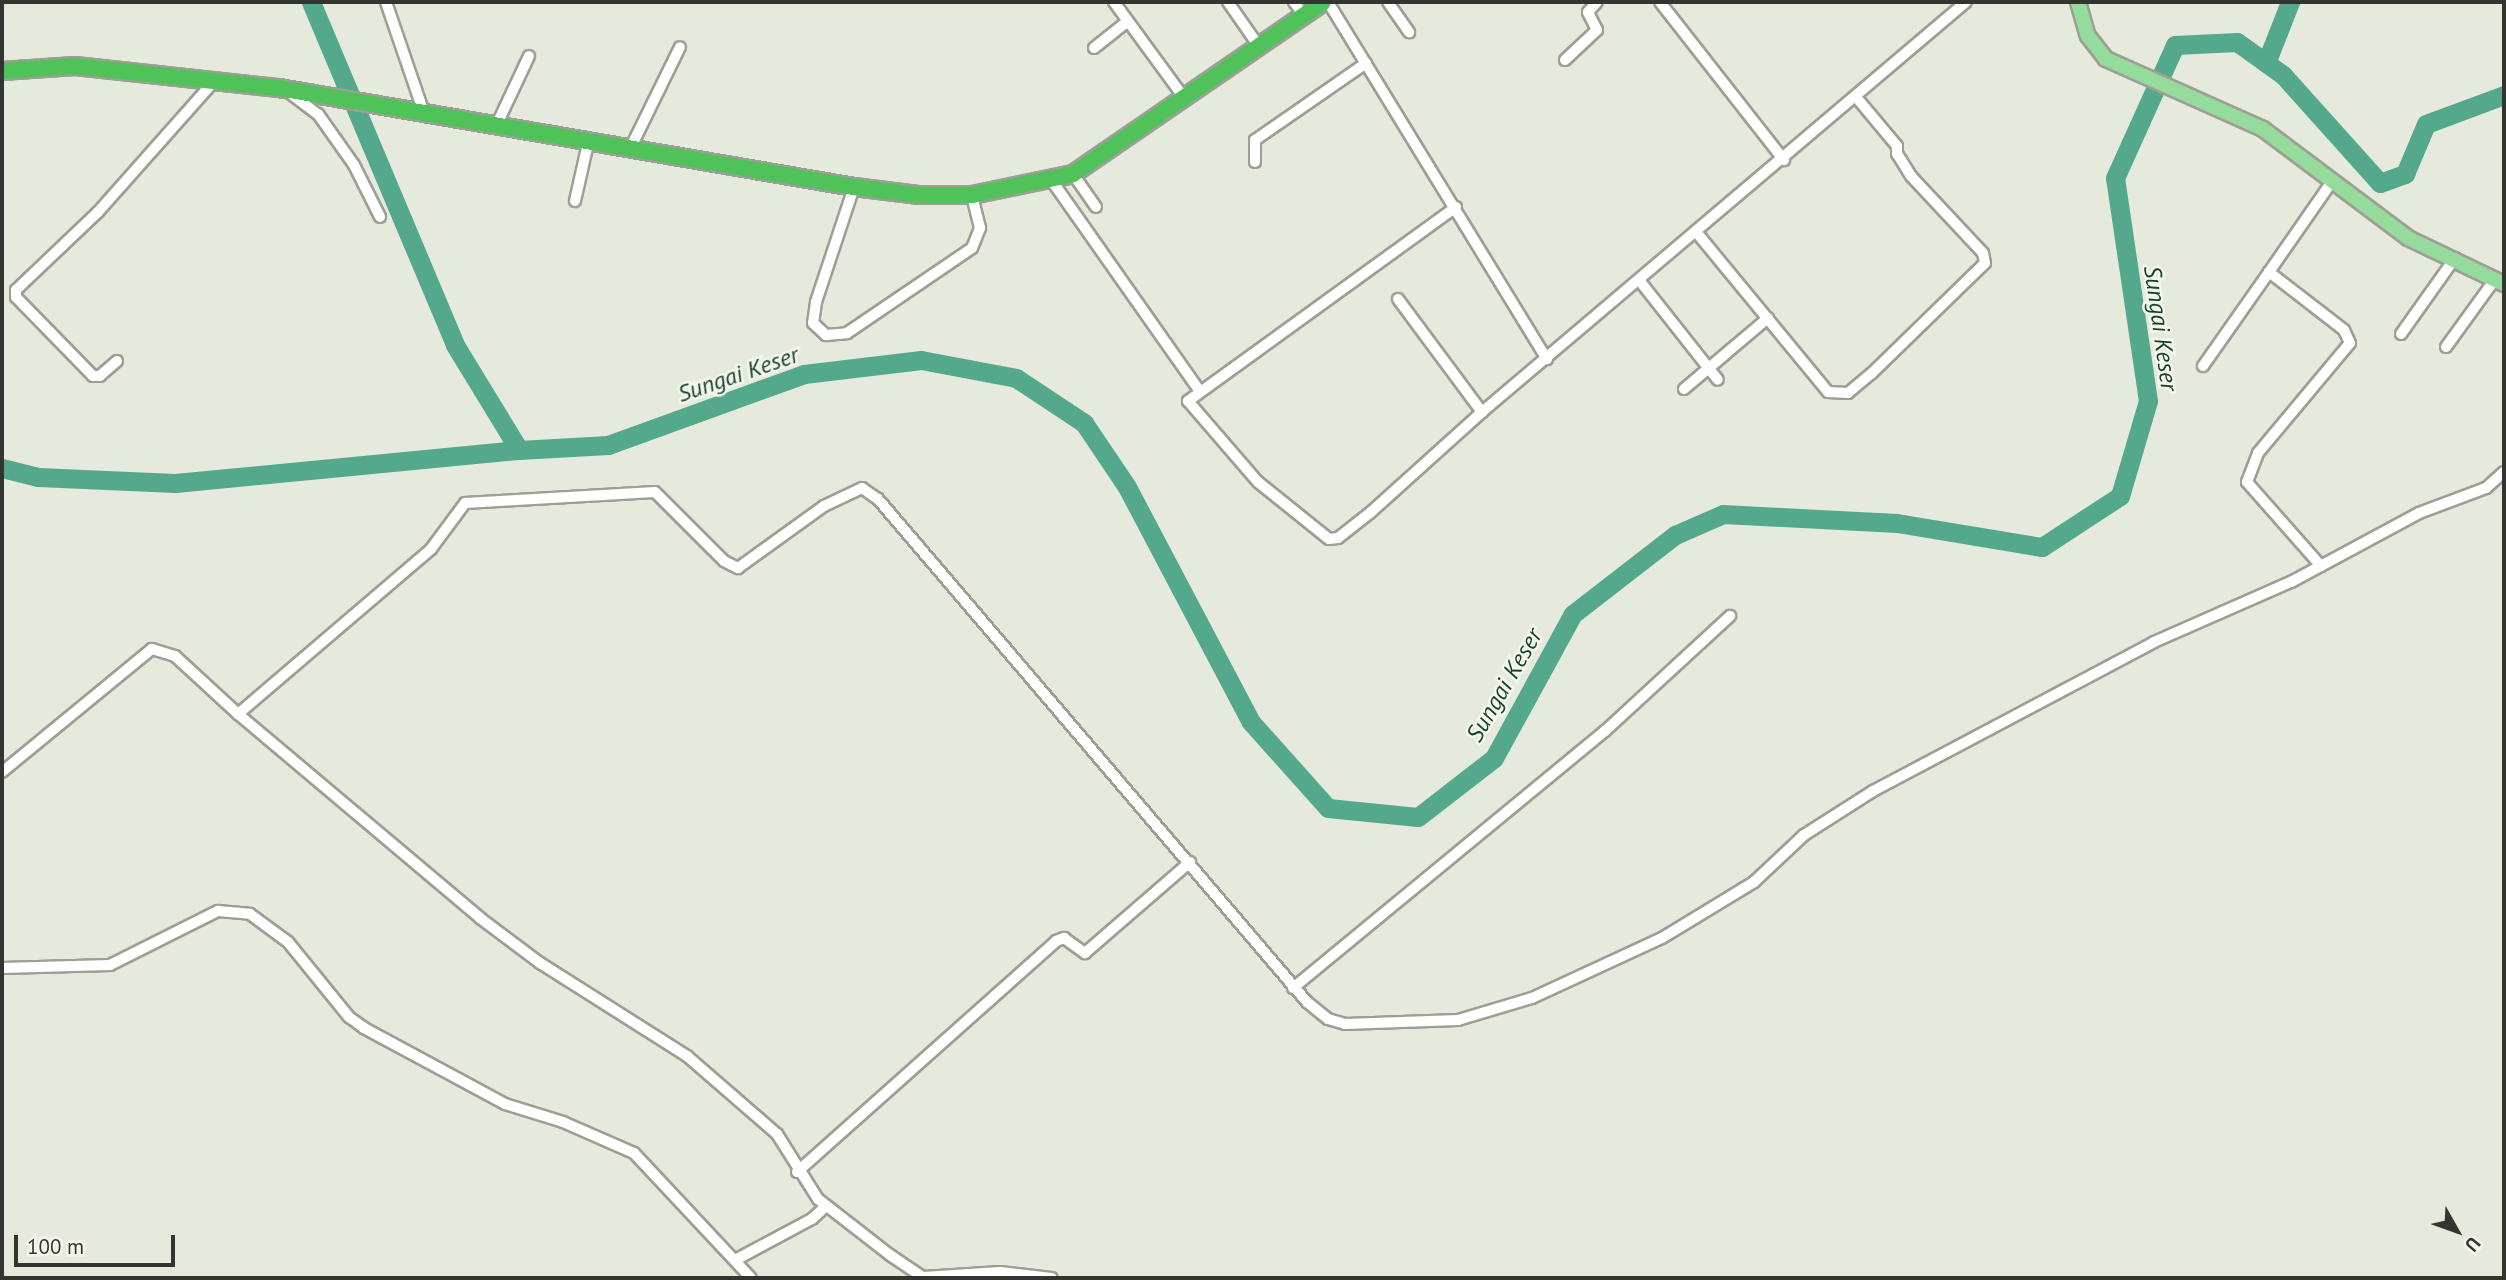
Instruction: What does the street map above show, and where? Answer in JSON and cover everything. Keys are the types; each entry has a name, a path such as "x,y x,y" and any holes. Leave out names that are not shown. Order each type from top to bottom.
{"highway":[{"path":"2,71 75,66 279,88 406,107 854,187 918,195 972,195 1052,181 1073,174 1185,99 1258,45 1298,8 1323,2"}],"main road":[{"path":"2078,2 2094,47 2131,72 2263,129 2408,238 2500,281"}],"street":[{"path":"386,2 423,110"},
{"path":"1114,2 1185,99"},
{"path":"1228,2 1258,45"},
{"path":"1328,2 1547,359"},
{"path":"1388,2 1409,32"},
{"path":"1565,60 1597,30 1588,12 1597,2"},
{"path":"1660,2 1784,160"},
{"path":"1456,207 1199,390 1188,401 1191,408 1258,482 1333,539 1371,512 1482,412 1784,160 1966,2"},
{"path":"1094,48 1128,21"},
{"path":"631,147 680,47"},
{"path":"497,124 529,56"},
{"path":"1255,162 1255,139 1366,63"},
{"path":"117,361 100,376 93,376 16,297 16,290 98,212 215,80"},
{"path":"279,88 318,114 354,165 380,217"},
{"path":"1697,233 1828,392 1838,396 1871,374 1985,263 1983,253 1911,176 1897,155 1897,146 1856,97"},
{"path":"575,201 589,139"},
{"path":"1073,174 1096,207"},
{"path":"2203,366 2333,180"},
{"path":"1052,181 1199,390"},
{"path":"854,187 816,302 813,323 826,335 847,333 972,248 980,228 972,195"},
{"path":"2401,334 2455,258"},
{"path":"2269,272 2350,336 2346,353 2248,471 2251,490 2321,566"},
{"path":"1639,280 1718,380"},
{"path":"2446,347 2500,281"},
{"path":"1398,299 1482,412"},
{"path":"1684,389 1768,317"},
{"path":"239,713 431,549 465,503 655,492 733,568 761,554 824,506 862,488 878,499 1020,670 1190,862 1293,988 1328,1019 1378,1026 1458,1020 1532,998 1662,938 1765,873 1804,835 1873,791 2154,642 2321,566 2419,513 2486,488 2504,472"},
{"path":"1293,988 1605,731 1730,617"},
{"path":"2,772 152,649 175,656 490,926 540,963 687,1056 777,1134 826,1206 923,1277 1024,1272 1052,1278"},
{"path":"799,1170 1056,941 1065,938 1085,953 1190,862"},
{"path":"2,968 110,965 218,911 250,914 288,943 349,1017 364,1028 505,1104 563,1122 634,1153 739,1258 751,1278"},
{"path":"739,1258 812,1219 826,1206"}],"waterway":[{"name":"Sungai Keser","path":"311,2 455,345 519,450 608,445 804,374 921,360 1016,378 1084,423 1127,487 1251,722 1328,808 1418,817 1494,758 1573,614 1675,535 1723,514 1897,523 2042,547 2120,496 2148,401 2115,178 2175,45 2237,42 2283,75 2380,183 2405,174 2426,124 2504,95"},
{"path":"2266,63 2290,2"},
{"path":"2,468 38,477 175,483 519,450"}]}
